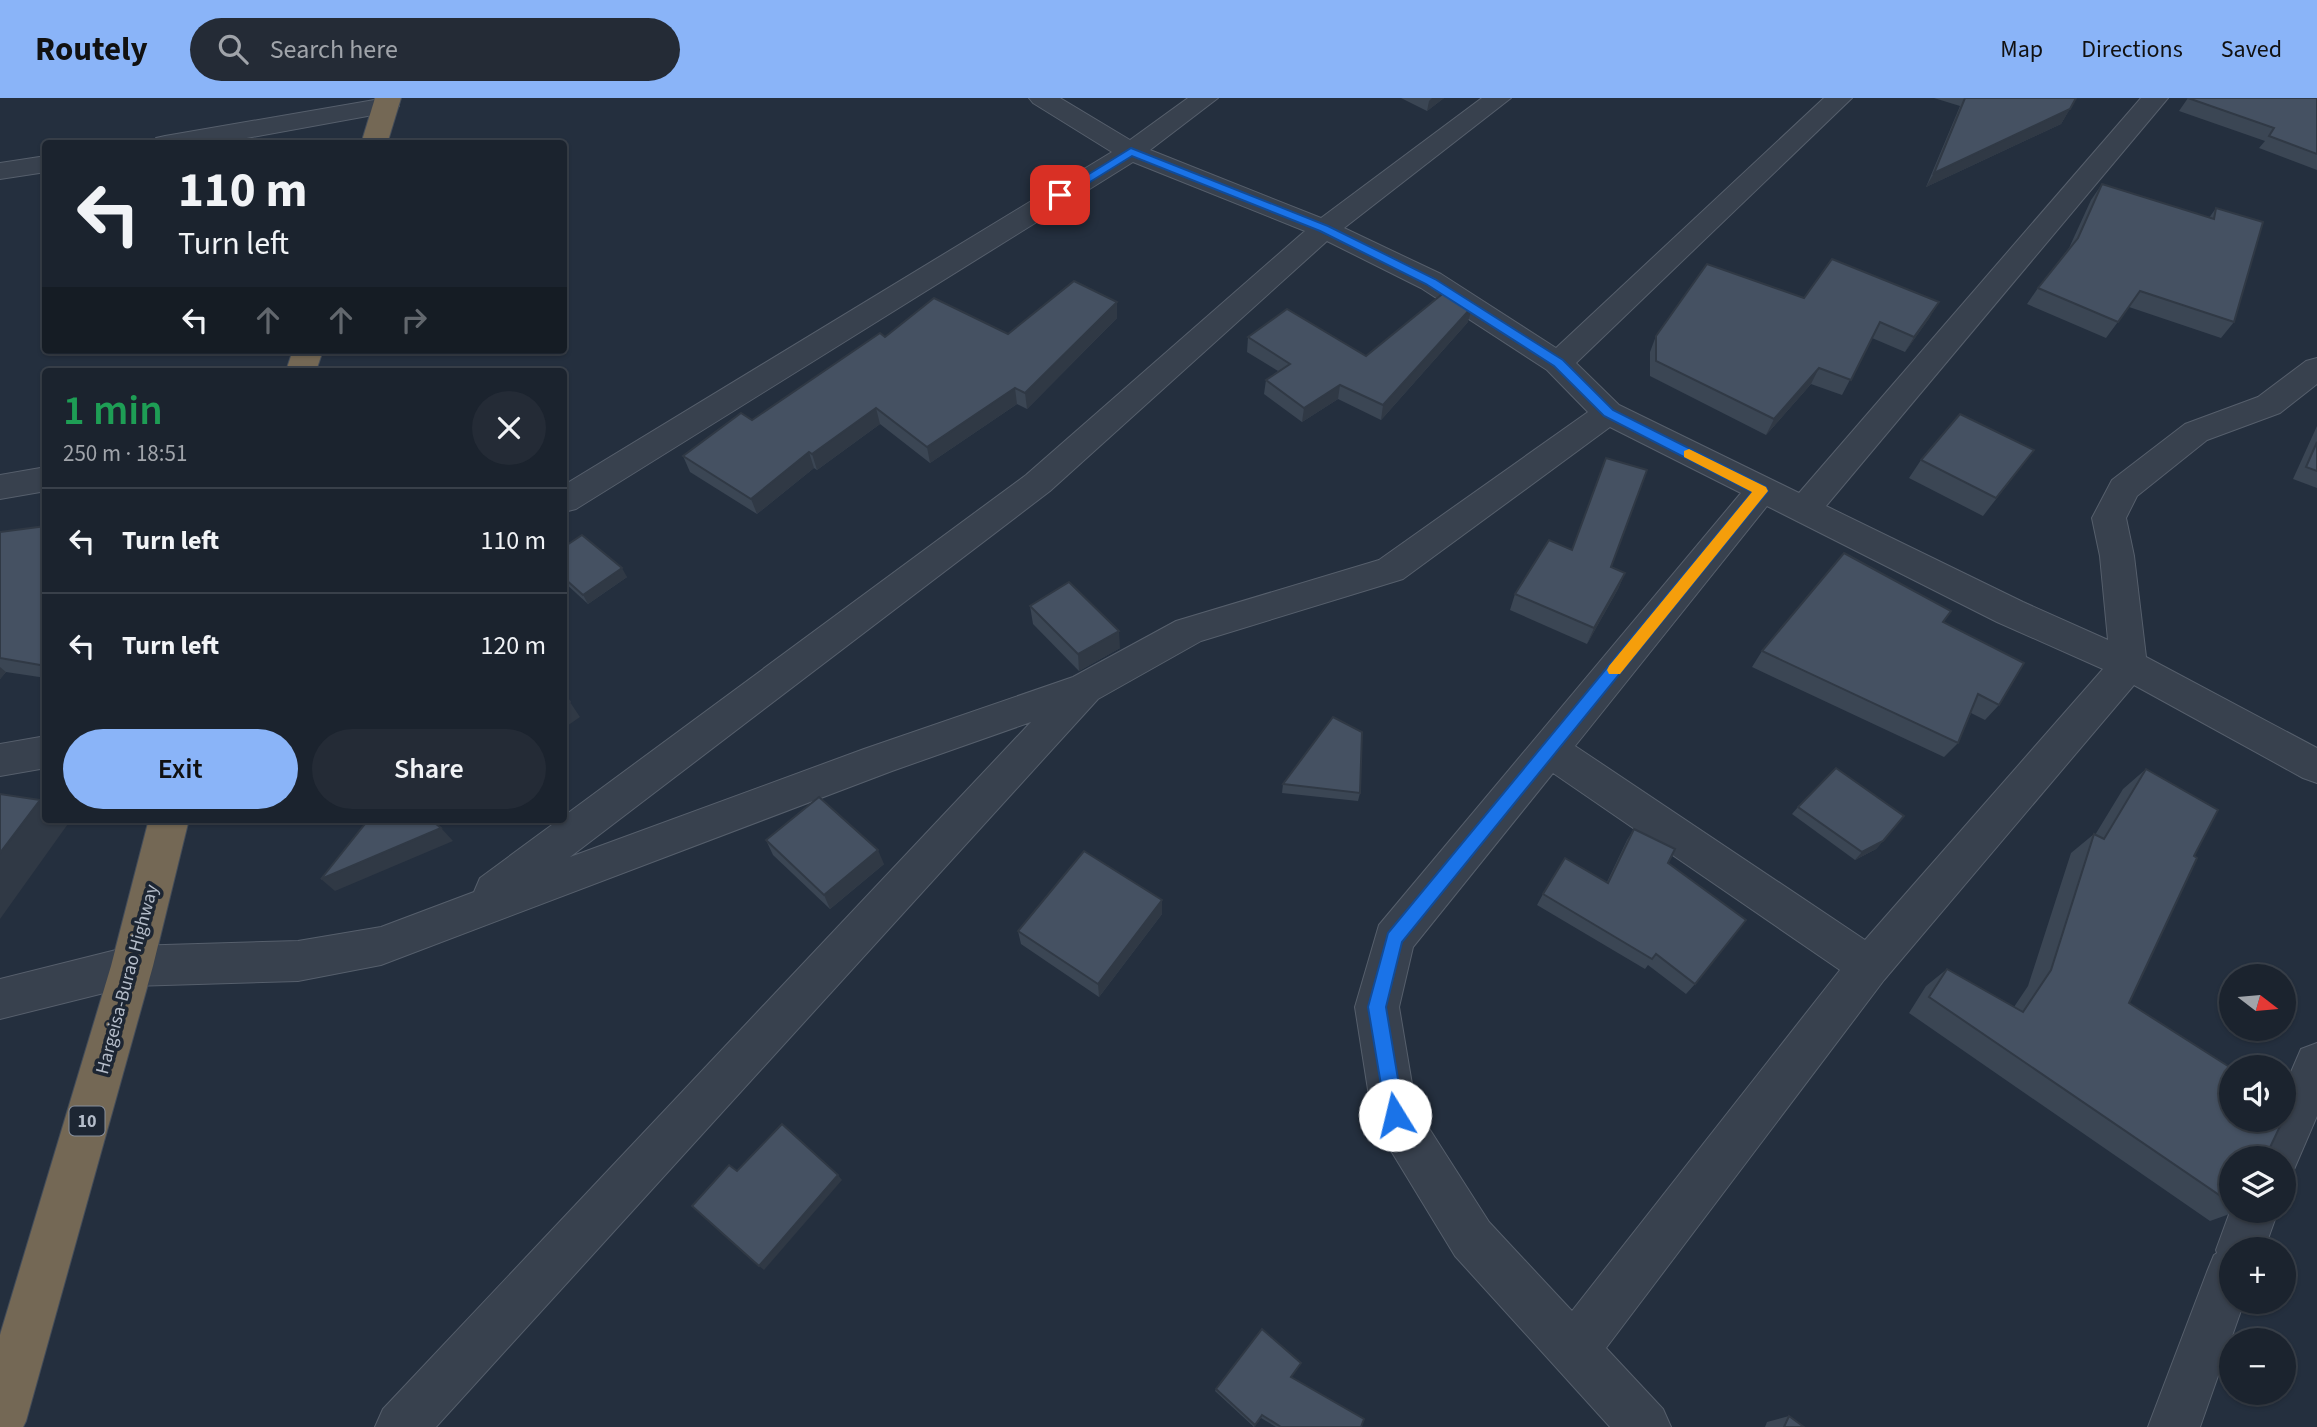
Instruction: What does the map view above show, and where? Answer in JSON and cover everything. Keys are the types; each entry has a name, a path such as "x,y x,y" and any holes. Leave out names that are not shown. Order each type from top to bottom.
{"highway":[{"path":"375,140 387,102"},
{"name":"Hargeisa-Burao Highway","path":"0,1421 132,965 168,823"}],"street":[{"path":"1042,98 1131,152 1324,229 1431,281 1558,363 1608,413 2010,612 2129,665 2317,767"},
{"path":"567,498 1131,152 1205,98"},
{"path":"459,917 1038,483 1324,229 1498,98"},
{"path":"1558,363 1839,98"},
{"path":"1802,511 2155,98"},
{"path":"186,140 387,102"},
{"path":"0,171 42,165"},
{"path":"1575,1349 1869,966 2129,665 2117,556 2109,518 2124,488 2196,432 2269,405 2317,368"},
{"path":"0,999 132,965 299,961 381,946 878,760 1086,688 1189,631 1391,570 1608,413"},
{"path":"0,487 42,480"},
{"path":"1645,1427 1472,1239 1395,1115 1377,1007 1394,939 1761,491"},
{"path":"401,1427 1086,688"},
{"path":"1549,749 1869,966"},
{"path":"0,760 42,753"},
{"path":"2281,1146 2317,1064"},
{"path":"2174,1427 2219,1305"}],"building":[{"path":"1965,98 2076,98 2070,109 1934,173"},
{"path":"2188,98 2317,98 2317,154 2269,136 2274,128"},
{"path":"2102,184 2214,219 2216,208 2263,222 2234,322 2140,291 2118,322 2038,288 2078,238"},
{"path":"1832,259 1939,302 1914,337 1880,322 1851,380 1819,368 1774,419 1656,361 1656,336 1707,264 1804,298"},
{"path":"1074,281 1117,302 1025,393 1015,388 927,447 876,408 812,454 809,452 751,499 683,456 741,413 752,420 880,333 885,337 934,298 1008,334"},
{"path":"1446,291 1472,307 1383,405 1340,385 1304,408 1266,380 1290,364 1248,337 1287,309 1366,356"},
{"path":"1960,414 2034,450 1996,498 1921,460"},
{"path":"2317,442 2317,471 2306,467"},
{"path":"1606,458 1647,470 1611,567 1625,573 1594,628 1515,594 1549,540 1572,550"},
{"path":"42,527 42,665 0,658 0,532"},
{"path":"582,535 622,568 583,595 567,581 567,545"},
{"path":"1844,553 1951,611 1943,622 2024,663 1999,705 1978,694 1958,743 1762,651"},
{"path":"1069,582 1119,631 1078,654 1030,606"},
{"path":"1333,717 1362,732 1360,793 1283,784"},
{"path":"1836,768 1904,816 1883,841 1862,852 1798,807"},
{"path":"2146,769 2218,810 2194,856 2197,858 2129,1003 2219,1060 2219,1132 2277,1132 2271,1146 2219,1146 2219,1195 1929,997 1947,969 2023,1012 2051,970 2094,834 2104,839"},
{"path":"0,794 40,800 0,853"},
{"path":"819,797 878,850 824,895 766,840"},
{"path":"366,823 435,823 441,828 321,879"},
{"path":"1634,829 1675,849 1668,863 1746,920 1695,984 1656,954 1652,959 1543,894 1565,858 1608,883"},
{"path":"1084,851 1162,900 1098,984 1018,931"},
{"path":"782,1124 838,1175 759,1266 692,1206 729,1165 737,1171"},
{"path":"1262,1329 1301,1363 1291,1377 1364,1419 1361,1427 1281,1427 1262,1415 1255,1425 1216,1389"},
{"path":"1789,1416 1804,1427 1784,1427"}],"slow traffic":[{"path":"1614,670 1761,491 1689,454"}],"route":[{"path":"1060,195 1131,152 1324,229 1431,281 1558,363 1608,413 1761,491 1394,939 1377,1007 1395,1115"}]}
